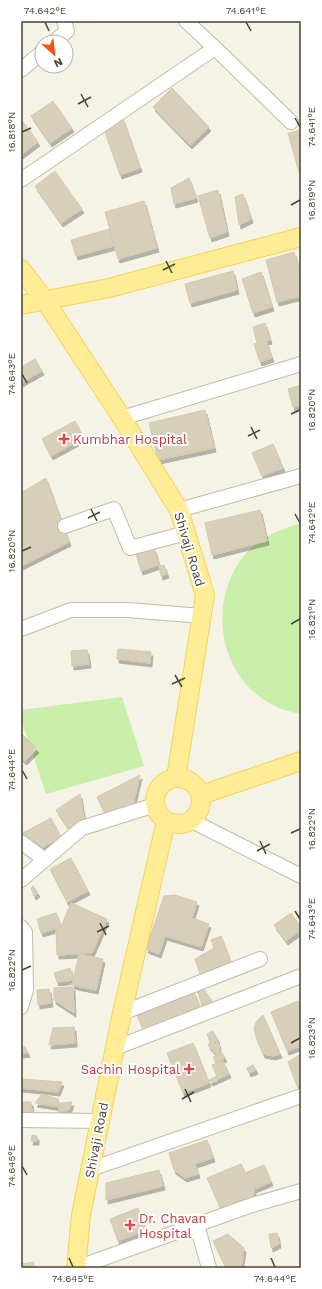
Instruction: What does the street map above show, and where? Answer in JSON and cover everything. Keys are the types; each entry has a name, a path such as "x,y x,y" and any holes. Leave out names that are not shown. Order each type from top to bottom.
{"main road":[{"path":"21,305 44,299 109,288 301,237"},
{"name":"Shivaji Road","path":"21,269 44,299 122,418 179,510 205,595 176,778"},
{"path":"201,795 301,761"},
{"path":"176,778 189,780 194,784 201,795 198,812 190,820 178,824 166,821 159,814 155,805 157,793 160,787 164,783 176,778"},
{"name":"Shivaji Road","path":"76,1268 81,1215 122,1013 166,821"}],"street":[{"path":"63,34 67,31 64,21"},
{"path":"186,21 291,122"},
{"path":"21,180 215,48"},
{"path":"21,70 34,59"},
{"path":"122,418 301,364"},
{"path":"179,510 301,476"},
{"path":"65,526 114,509 130,548 186,533"},
{"path":"21,629 71,610 128,610 202,616"},
{"path":"21,880 82,828 155,805"},
{"path":"190,820 301,876"},
{"path":"21,842 45,860"},
{"path":"21,927 25,932 26,990 21,1007"},
{"path":"122,1013 260,958"},
{"path":"115,1048 301,976"},
{"path":"91,1169 301,1096"},
{"path":"21,1120 100,1121"},
{"path":"76,1268 252,1205 301,1191"},
{"path":"197,1225 209,1268"}],"green space":[{"path":"301,523 301,714 275,706 253,691 237,672 227,649 222,624 224,598 233,574 248,551 266,537"},
{"path":"122,697 144,766 46,794 21,719 21,710"}],"building":[{"path":"172,88 209,127 190,145 153,107"},
{"path":"53,101 72,128 50,143 31,116"},
{"path":"21,119 38,142 21,155"},
{"path":"123,119 140,168 120,175 103,126"},
{"path":"301,130 301,179 288,133"},
{"path":"55,171 82,209 61,223 35,186"},
{"path":"189,178 196,198 174,204 171,188"},
{"path":"218,190 227,232 210,238 198,196"},
{"path":"243,194 251,219 239,225 235,197"},
{"path":"144,201 157,248 118,259 105,212"},
{"path":"109,229 114,246 76,256 71,240"},
{"path":"294,252 301,277 301,296 277,302 266,260"},
{"path":"233,271 237,290 190,303 185,284"},
{"path":"261,272 272,307 253,313 242,279"},
{"path":"265,323 270,340 266,341 272,358 260,362 254,344 257,343 253,327"},
{"path":"35,359 42,371 21,383 21,367"},
{"path":"301,385 301,405 293,407 288,389"},
{"path":"205,410 214,448 158,460 149,423"},
{"path":"75,421 84,438 51,456 42,439"},
{"path":"273,444 283,468 262,476 252,453"},
{"path":"46,478 69,542 21,566 21,493"},
{"path":"260,510 267,541 212,555 205,523"},
{"path":"154,548 159,565 141,571 136,554"},
{"path":"164,565 167,574 161,576 159,566"},
{"path":"118,649 151,652 150,663 117,659"},
{"path":"87,650 89,664 72,666 71,651"},
{"path":"21,733 37,749 25,761 21,758"},
{"path":"140,775 133,805 107,818 97,797"},
{"path":"80,794 84,819 69,829 56,810"},
{"path":"51,818 61,837 43,847 21,834"},
{"path":"71,858 88,891 67,902 50,869"},
{"path":"33,886 38,893 34,896 31,888"},
{"path":"175,895 197,902 192,918 209,924 201,947 165,936 159,954 146,949 164,896"},
{"path":"71,903 107,919 92,953 57,955 56,930 61,927"},
{"path":"56,913 61,927 41,933 37,919"},
{"path":"291,913 301,927 301,930 286,941 274,925"},
{"path":"221,936 231,963 200,974 195,959 214,948 211,940"},
{"path":"79,954 103,959 96,990 72,985"},
{"path":"70,968 74,980 57,982 54,973"},
{"path":"73,987 74,1013 54,1000 54,988"},
{"path":"203,988 214,1004 203,1008 197,990"},
{"path":"49,989 51,1003 38,1005 37,990"},
{"path":"194,992 201,1010 144,1032 137,1015"},
{"path":"298,1001 301,1009 301,1046 287,1051 271,1012"},
{"path":"263,1015 280,1054 273,1056 263,1054 254,1029 256,1022"},
{"path":"74,1027 75,1043 49,1045 53,1028"},
{"path":"213,1031 218,1040 214,1042 215,1044 218,1042 220,1054 222,1053 225,1058 216,1062 213,1057 217,1055 208,1045 210,1042 207,1034"},
{"path":"193,1043 209,1083 183,1093 167,1053"},
{"path":"21,1047 25,1047 28,1053 21,1054"},
{"path":"301,1054 301,1085 297,1086 288,1062"},
{"path":"223,1061 229,1074 211,1082 209,1080 217,1076 212,1065"},
{"path":"253,1065 256,1070 249,1073 247,1068"},
{"path":"21,1079 62,1082 58,1092 21,1088"},
{"path":"42,1094 58,1099 60,1107 35,1103"},
{"path":"21,1102 31,1102 32,1113 21,1114"},
{"path":"72,1102 69,1110 58,1113 61,1103"},
{"path":"32,1135 37,1136 37,1141 31,1141"},
{"path":"207,1140 213,1158 195,1164 198,1174 185,1178 174,1170 169,1153"},
{"path":"241,1164 245,1173 264,1165 271,1182 254,1189 253,1199 222,1212 207,1178"},
{"path":"159,1170 163,1186 106,1200 106,1183"},
{"path":"138,1208 146,1230 118,1241 110,1219"},
{"path":"277,1233 279,1244 271,1248 269,1234"},
{"path":"228,1234 244,1248 241,1268 226,1268 213,1241"},
{"path":"34,1262 33,1268 21,1268 21,1264"}],"place":[{"name":"Kumbhar Hospital","path":"64,439"},
{"name":"Sachin Hospital","path":"189,1069"},
{"name":"Dr. Chavan Hospital","path":"130,1225"}]}
